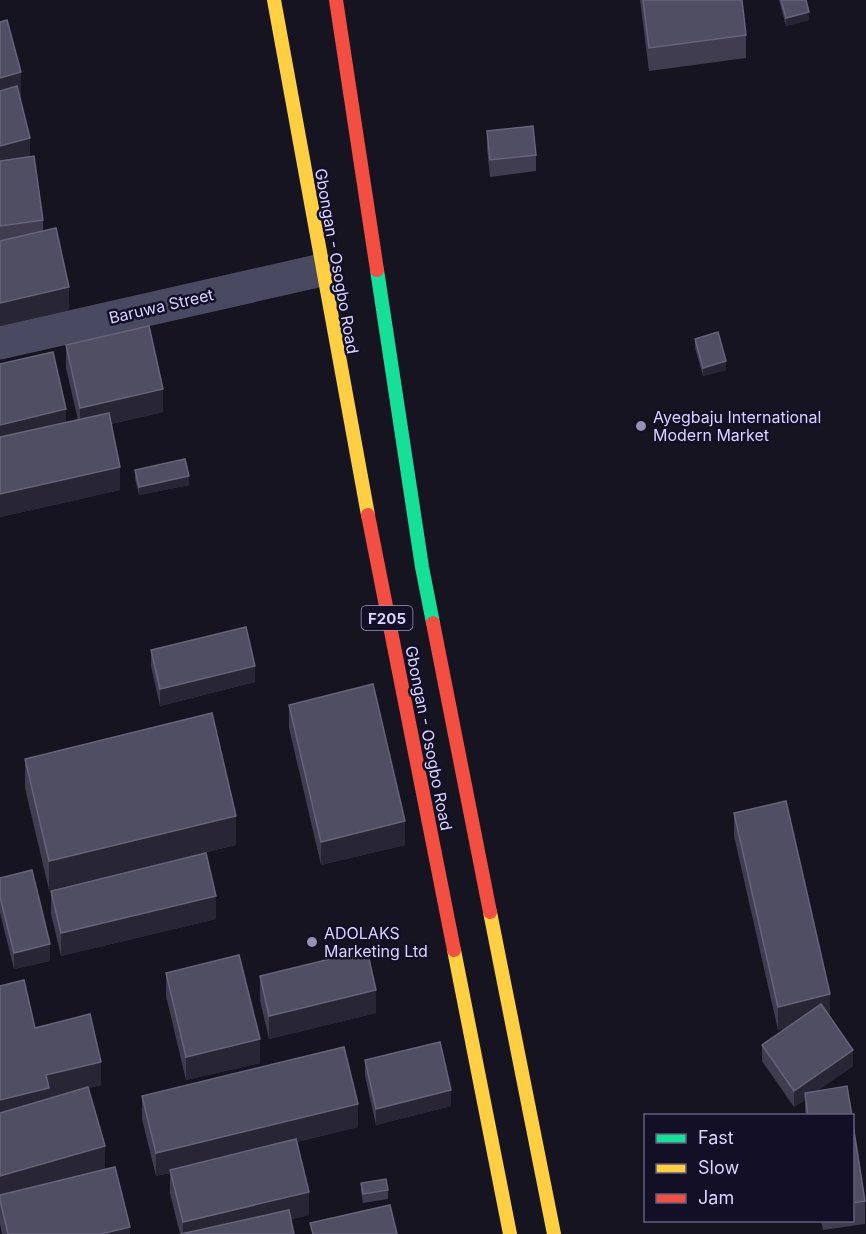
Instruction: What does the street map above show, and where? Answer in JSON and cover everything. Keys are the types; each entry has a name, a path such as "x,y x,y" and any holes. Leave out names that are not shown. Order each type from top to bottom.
{"main road":[{"name":"Gbongan - Osogbo Road","path":"274,0 376,560 510,1234"},
{"name":"Gbongan - Osogbo Road","path":"336,0 422,567 554,1234"}],"street":[{"name":"Baruwa Street","path":"0,343 322,270"}],"building":[{"path":"643,0 742,0 746,35 649,48"},
{"path":"781,0 806,0 809,12 786,18"},
{"path":"7,20 21,72 0,78 0,22"},
{"path":"17,86 30,138 0,146 0,91"},
{"path":"533,126 536,155 490,160 487,131"},
{"path":"34,156 43,220 0,226 0,161"},
{"path":"56,228 69,287 0,303 0,241"},
{"path":"149,326 163,389 80,408 66,345"},
{"path":"718,332 726,361 703,368 695,339"},
{"path":"53,352 66,409 0,425 0,364"},
{"path":"109,413 120,467 0,494 0,437"},
{"path":"185,459 189,476 139,487 135,470"},
{"path":"246,627 255,666 160,689 151,650"},
{"path":"373,684 405,821 321,842 289,705"},
{"path":"212,713 236,816 49,861 25,759"},
{"path":"786,801 830,994 778,1007 734,813"},
{"path":"206,853 216,896 61,933 51,891"},
{"path":"32,870 50,944 14,953 0,897 0,878"},
{"path":"367,950 376,990 269,1016 260,976"},
{"path":"239,955 260,1039 186,1057 166,973"},
{"path":"24,980 35,1028 90,1014 101,1062 46,1075 49,1088 0,1100 0,986"},
{"path":"821,1004 853,1050 794,1091 762,1045"},
{"path":"440,1042 451,1090 376,1109 365,1060"},
{"path":"344,1047 358,1104 156,1153 142,1096"},
{"path":"847,1086 852,1114 808,1114 805,1093"},
{"path":"88,1087 105,1146 0,1176 0,1113"},
{"path":"854,1131 865,1201 854,1203"},
{"path":"296,1139 309,1192 183,1222 170,1170"},
{"path":"115,1167 130,1227 101,1234 8,1234 0,1195"},
{"path":"386,1179 388,1190 363,1194 361,1183"},
{"path":"390,1205 397,1234 313,1234 310,1223"},
{"path":"289,1210 294,1234 181,1234"}],"traffic: fast":[{"path":"377,270 422,567 433,623"}],"traffic: slow":[{"path":"274,0 368,515"},
{"path":"490,912 554,1234"},
{"path":"454,950 510,1234"}],"traffic: jam":[{"path":"336,0 377,270"},
{"path":"368,515 454,950"},
{"path":"433,623 490,912"}],"place":[{"name":"Ayegbaju International Modern Market","path":"641,426"},
{"name":"ADOLAKS Marketing Ltd","path":"312,942"}]}
